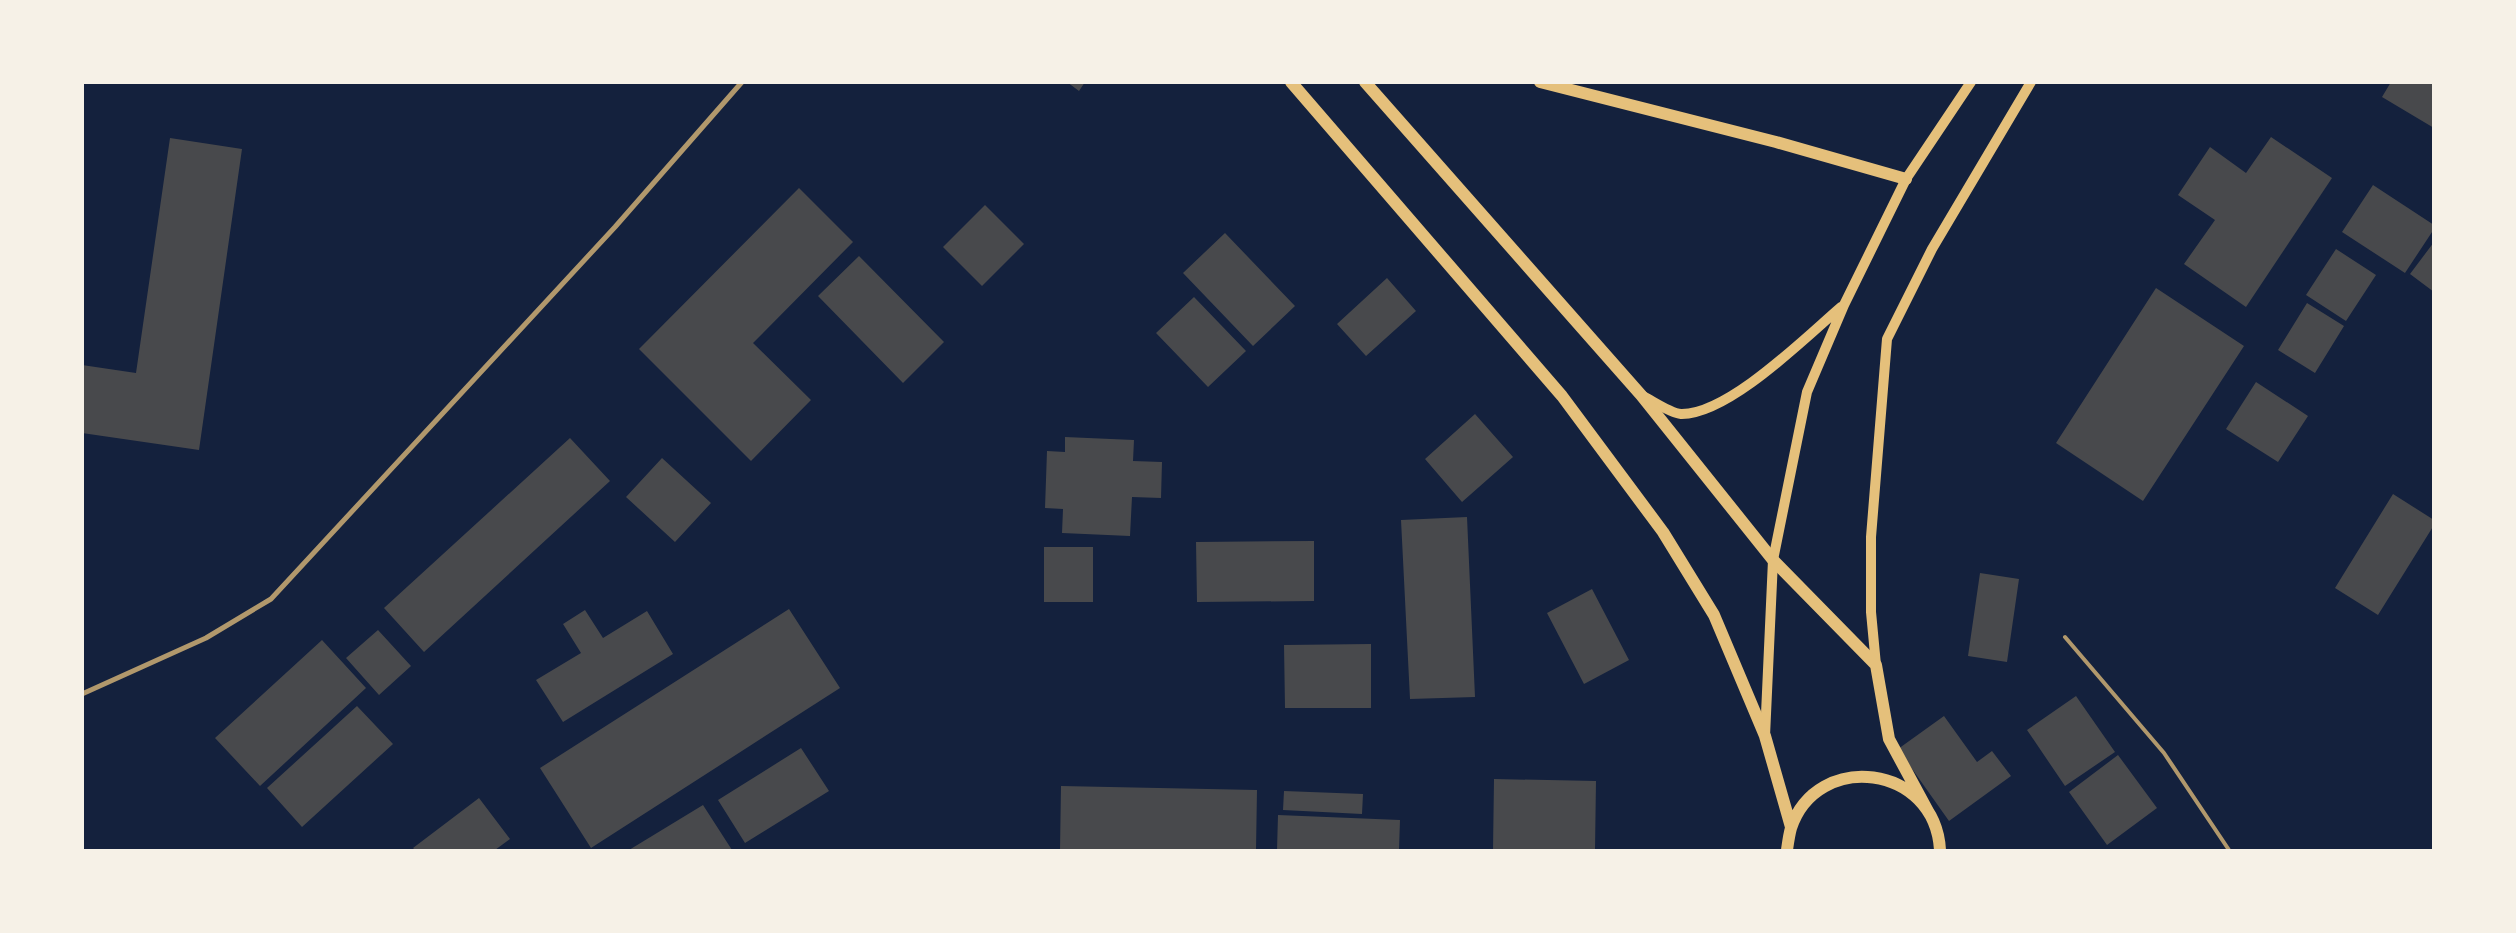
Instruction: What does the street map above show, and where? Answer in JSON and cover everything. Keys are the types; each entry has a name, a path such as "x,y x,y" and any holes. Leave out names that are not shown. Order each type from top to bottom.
{"main road":[{"path":"1292,82 1562,396 1663,532 1714,615 1766,736 1791,827"},
{"path":"1365,82 1641,395 1773,560 1876,665"},
{"path":"1540,82 1776,142 1906,179"},
{"path":"1766,736 1773,560 1807,392 1844,305 1906,179 1971,82"},
{"path":"1951,850 1939,836 1929,813 1889,739 1876,665 1870,612 1871,537 1887,339 1932,249 2031,82"},
{"path":"1641,395 1680,414 1712,408 1756,380 1844,305"},
{"path":"1787,850 1791,827 1804,804 1823,788 1847,778 1873,776 1898,784 1919,799 1929,813"},
{"path":"1939,836 1940,850"}],"street":[{"path":"82,694 206,638 272,599 615,227 742,82"}],"lane":[{"path":"2064,637 2164,753 2229,850"}],"building":[{"path":"1067,82 1085,82 1079,91"},
{"path":"2391,82 2434,82 2434,128 2382,97"},
{"path":"2271,137 2332,178 2246,307 2184,264 2215,220 2178,195 2210,147 2246,173"},
{"path":"170,138 242,149 199,450 82,433 82,365 136,373"},
{"path":"2373,185 2434,225 2434,229 2405,273 2342,232"},
{"path":"799,188 853,242 753,343 811,400 751,461 639,349"},
{"path":"985,205 1024,244 982,286 943,247"},
{"path":"1225,233 1295,306 1253,346 1183,273"},
{"path":"2434,242 2434,292 2410,274"},
{"path":"2336,249 2376,275 2346,321 2306,295"},
{"path":"859,256 944,342 903,383 818,296"},
{"path":"1387,278 1416,311 1366,356 1337,324"},
{"path":"2156,288 2244,346 2143,501 2056,443"},
{"path":"1194,297 1246,351 1208,387 1156,333"},
{"path":"2307,303 2344,326 2315,373 2278,350"},
{"path":"2256,382 2308,416 2278,462 2226,429"},
{"path":"1475,414 1513,457 1462,502 1425,459"},
{"path":"1065,437 1134,440 1133,461 1162,462 1161,498 1132,497 1130,536 1062,533 1063,509 1045,508 1047,451 1065,452"},
{"path":"570,438 610,481 424,652 384,608"},
{"path":"662,458 711,503 675,542 626,497"},
{"path":"2393,494 2434,520 2434,525 2378,615 2335,588"},
{"path":"1467,517 1475,697 1410,699 1401,520"},
{"path":"1314,541 1314,601 1197,602 1196,542"},
{"path":"1044,547 1093,547 1093,602 1044,602"},
{"path":"1980,573 2019,579 2007,662 1968,656"},
{"path":"1592,589 1629,660 1584,684 1547,613"},
{"path":"789,609 840,688 591,848 540,768"},
{"path":"585,610 603,638 647,611 673,654 563,722 536,680 581,653 563,624"},
{"path":"378,630 411,666 379,695 346,658"},
{"path":"322,640 366,688 260,786 215,738"},
{"path":"1371,644 1371,708 1285,708 1284,645"},
{"path":"2076,696 2115,752 2065,786 2027,730"},
{"path":"357,706 393,744 302,827 267,788"},
{"path":"1944,716 1977,762 1992,751 2011,776 1949,821 1898,749"},
{"path":"801,748 829,791 745,843 718,800"},
{"path":"2118,755 2157,808 2107,845 2069,792"},
{"path":"1494,779 1596,781 1595,850 1493,850"},
{"path":"1061,786 1257,790 1256,850 1060,850"},
{"path":"1284,791 1363,794 1362,814 1283,810"},
{"path":"479,798 510,839 495,850 415,850 413,848"},
{"path":"703,805 732,850 629,850"},
{"path":"1278,815 1400,820 1399,850 1277,850"}]}
